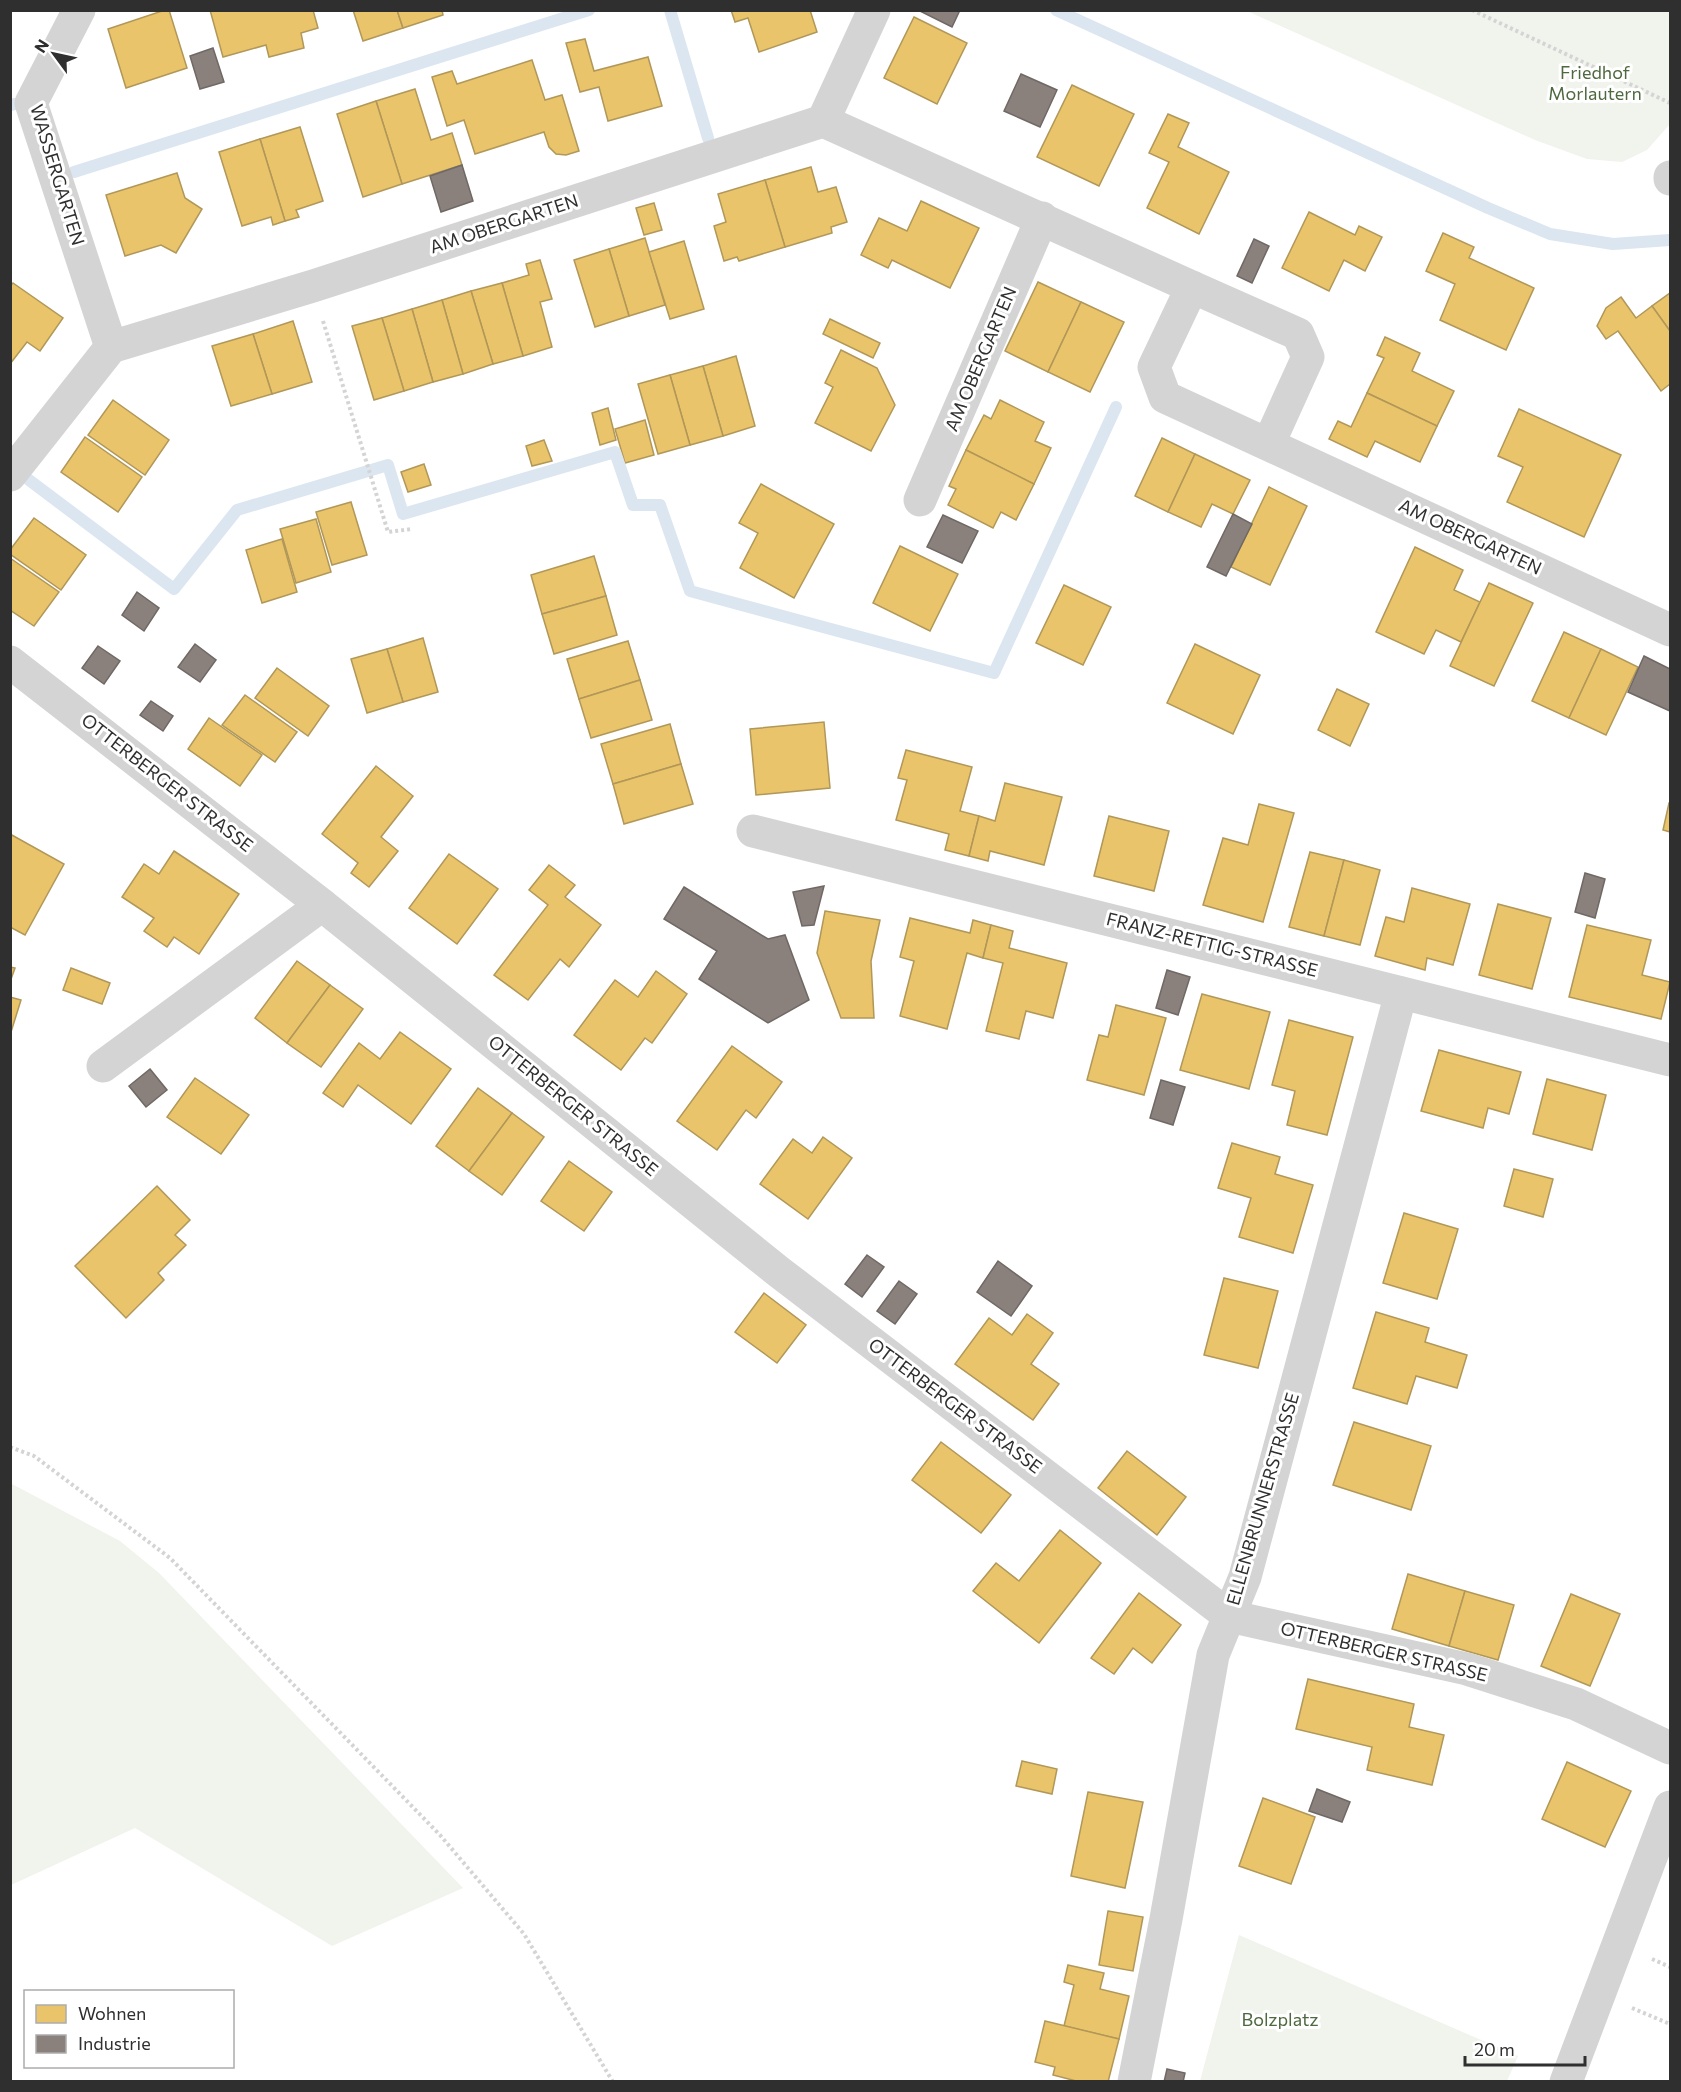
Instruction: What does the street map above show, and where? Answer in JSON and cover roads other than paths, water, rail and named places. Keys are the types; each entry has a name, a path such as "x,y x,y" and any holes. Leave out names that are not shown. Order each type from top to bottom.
{"street":[{"name":"WASSERGARTEN","path":"79,10 32,103 111,346"},
{"path":"874,10 823,121 1298,334 1308,357 1269,443"},
{"name":"AM OBERGARTEN","path":"111,346 313,286 823,121"},
{"name":"AM OBERGARTEN","path":"920,500 1042,218"},
{"name":"AM OBERGARTEN","path":"1192,287 1154,367 1165,397 1671,630"},
{"path":"10,475 111,346"},
{"name":"OTTERBERGER STRASSE","path":"10,662 322,905 779,1272 1229,1616 1467,1669 1576,1704 1671,1748"},
{"name":"FRANZ-RETTIG-STRASSE","path":"753,831 1671,1060"},
{"path":"103,1066 322,905"},
{"name":"ELLENBRUNNERSTRASSE","path":"1134,2082 1213,1656 1245,1578 1401,993"},
{"path":"1566,2082 1671,1808"}],"waterway":[{"path":"74,172 589,10"},
{"path":"670,10 708,138"},
{"path":"1056,10 1488,208 1550,234 1613,244 1670,240"},
{"path":"10,105 15,104"},
{"path":"29,480 174,589 237,510 388,465 403,514 615,452 633,505 660,505 690,591 994,673 1116,407"}],"park label":[{"name":"Friedhof Morlautern","path":"1595,83"},
{"name":"Bolzplatz","path":"1280,2020"}]}
